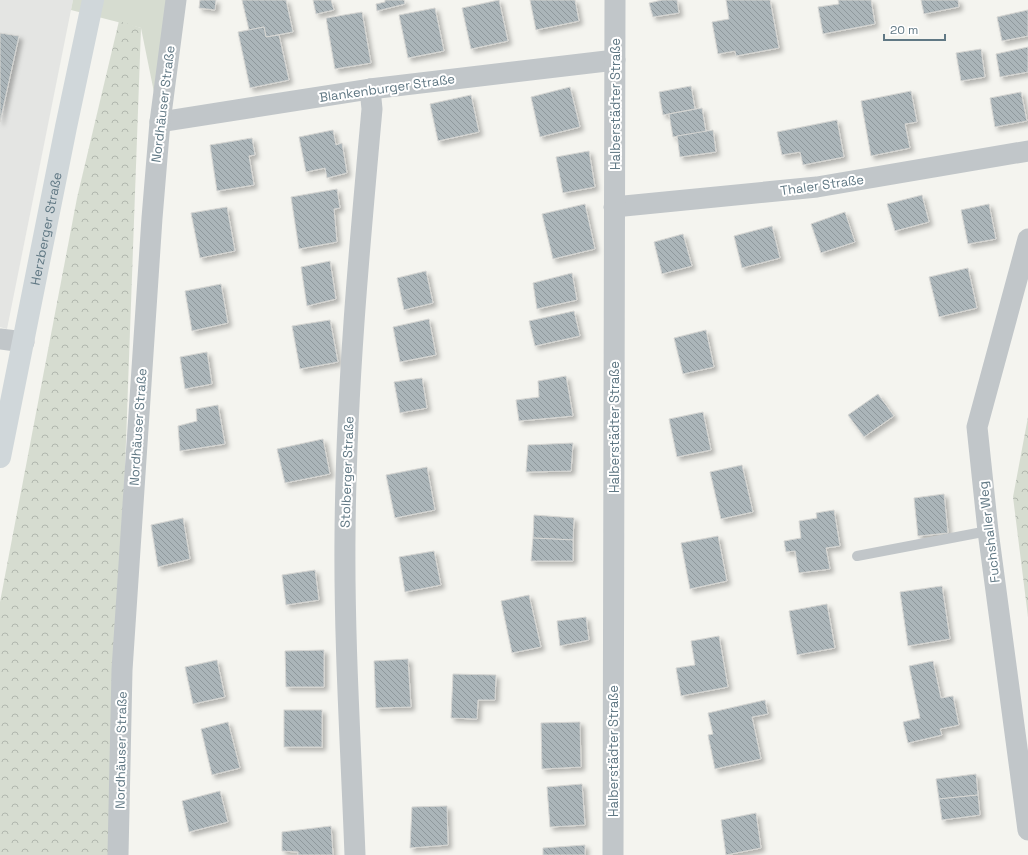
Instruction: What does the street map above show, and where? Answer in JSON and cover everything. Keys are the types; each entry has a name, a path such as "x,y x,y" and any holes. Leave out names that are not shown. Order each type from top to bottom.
{"street":[{"name":"Herzberger Straße","path":"0,457 93,0"},
{"name":"Nordhäuser Straße","path":"118,855 122,670 151,226 160,122 176,0"},
{"name":"Halberstädter Straße","path":"613,855 615,0"},
{"name":"Blankenburger Straße","path":"160,122 370,89 615,60"},
{"name":"Stolberger Straße","path":"355,855 345,536 355,296 372,109 370,89"},
{"name":"Thaler Straße","path":"614,207 817,187 1028,151"},
{"name":"Fuchshaller Weg","path":"1028,239 978,427 988,531 1028,830"},
{"path":"0,339 24,342"}],"lane":[{"path":"857,556 988,531"}],"shaded area":[{"path":"0,0 73,0 7,329 0,327"}],"green space":[{"path":"73,0 176,0 160,122 141,28 71,10"},
{"path":"119,21 141,28 111,855 0,855 0,602 77,198"},
{"path":"1028,417 1028,617 1013,497"}],"building":[{"path":"200,0 216,0 215,10 199,8"},
{"path":"242,0 286,0 293,32 266,37 264,27 249,30"},
{"path":"313,0 331,0 334,10 316,14"},
{"path":"385,0 404,0 405,4 377,11 376,4 385,2"},
{"path":"499,0 508,41 471,49 462,8"},
{"path":"530,0 575,0 579,21 536,30"},
{"path":"662,0 677,0 679,13 653,17 649,3"},
{"path":"726,0 770,0 779,48 736,56 735,51 718,54 712,22 729,19"},
{"path":"838,0 871,0 875,24 823,34 818,7 839,4"},
{"path":"921,0 958,0 959,7 924,14"},
{"path":"435,8 444,51 408,58 399,15"},
{"path":"1028,10 1028,36 1002,41 997,17"},
{"path":"362,12 371,63 335,69 326,18"},
{"path":"264,27 266,37 279,35 289,80 250,88 238,32"},
{"path":"0,33 19,36 0,122"},
{"path":"1028,47 1028,72 1000,77 996,54"},
{"path":"981,49 985,77 961,81 956,53"},
{"path":"691,86 695,109 663,115 659,92"},
{"path":"570,87 580,127 540,137 531,97"},
{"path":"911,91 917,122 905,124 910,148 871,156 861,101"},
{"path":"1021,92 1027,121 995,127 990,98"},
{"path":"471,95 479,132 438,141 430,104"},
{"path":"702,108 706,132 673,137 669,114"},
{"path":"837,120 844,157 803,165 800,152 782,155 777,132"},
{"path":"333,130 336,145 342,143 347,173 327,178 325,168 306,172 299,137"},
{"path":"713,130 716,152 680,157 677,136"},
{"path":"252,138 255,155 249,156 254,185 217,191 210,145"},
{"path":"589,151 595,187 563,193 556,157"},
{"path":"337,189 340,208 334,209 337,242 299,249 291,197"},
{"path":"922,195 929,222 895,231 887,204"},
{"path":"585,204 595,249 553,259 542,214"},
{"path":"989,204 996,239 968,244 961,210"},
{"path":"227,207 235,251 200,258 191,213"},
{"path":"845,212 855,242 821,253 811,224"},
{"path":"772,226 780,258 742,268 734,236"},
{"path":"683,234 692,266 662,274 654,242"},
{"path":"330,261 336,299 307,306 301,267"},
{"path":"968,268 977,308 939,317 929,277"},
{"path":"426,271 433,303 404,310 397,278"},
{"path":"572,273 577,300 537,309 533,283"},
{"path":"221,284 228,323 192,331 185,291"},
{"path":"574,311 580,336 535,346 529,321"},
{"path":"429,319 436,355 400,362 393,327"},
{"path":"330,320 338,362 300,369 292,326"},
{"path":"706,330 714,367 683,374 674,338"},
{"path":"207,352 212,384 185,389 180,357"},
{"path":"566,376 573,416 519,421 516,400 539,397 538,381"},
{"path":"422,378 427,408 400,413 394,382"},
{"path":"878,394 894,416 864,437 848,415"},
{"path":"218,405 225,444 180,451 178,426 197,421 196,409"},
{"path":"703,412 711,450 677,457 669,419"},
{"path":"323,439 330,474 285,483 277,449"},
{"path":"573,443 571,471 526,472 528,445"},
{"path":"742,465 753,512 721,519 710,472"},
{"path":"427,467 435,510 395,518 386,475"},
{"path":"944,494 948,533 918,536 914,498"},
{"path":"834,510 840,546 826,548 830,569 799,573 795,551 786,552 784,541 801,538 799,521 817,518 816,513"},
{"path":"534,515 574,518 573,540 533,538"},
{"path":"183,518 190,559 158,567 151,525"},
{"path":"718,536 727,581 690,589 681,543"},
{"path":"533,538 573,540 573,561 531,561"},
{"path":"434,551 441,585 405,592 399,557"},
{"path":"315,570 319,600 286,605 282,575"},
{"path":"942,586 950,639 908,646 900,592"},
{"path":"529,595 541,647 512,653 501,601"},
{"path":"827,604 835,648 797,655 789,611"},
{"path":"586,617 589,640 560,646 557,621"},
{"path":"719,636 728,687 681,696 676,668 695,665 691,641"},
{"path":"324,650 324,687 286,687 285,651"},
{"path":"408,659 411,707 376,708 374,661"},
{"path":"217,660 225,697 193,704 185,667"},
{"path":"933,661 941,698 953,696 959,725 940,729 942,735 908,743 903,722 920,718 909,666"},
{"path":"453,674 496,675 495,700 478,700 477,719 451,718"},
{"path":"765,700 768,714 752,717 761,759 715,769 708,735 713,734 708,713"},
{"path":"284,710 322,710 322,747 284,747"},
{"path":"228,722 240,768 212,775 201,729"},
{"path":"580,722 581,767 542,769 541,723"},
{"path":"976,774 978,795 939,799 936,779"},
{"path":"582,784 585,825 550,827 547,787"},
{"path":"220,791 228,822 189,832 182,801"},
{"path":"978,795 980,815 942,820 939,799"},
{"path":"447,806 448,845 410,848 412,807"},
{"path":"756,813 761,848 726,855 721,820"},
{"path":"331,826 333,855 298,855 298,852 282,851 282,832"},
{"path":"585,845 585,855 543,855 543,848"}]}
